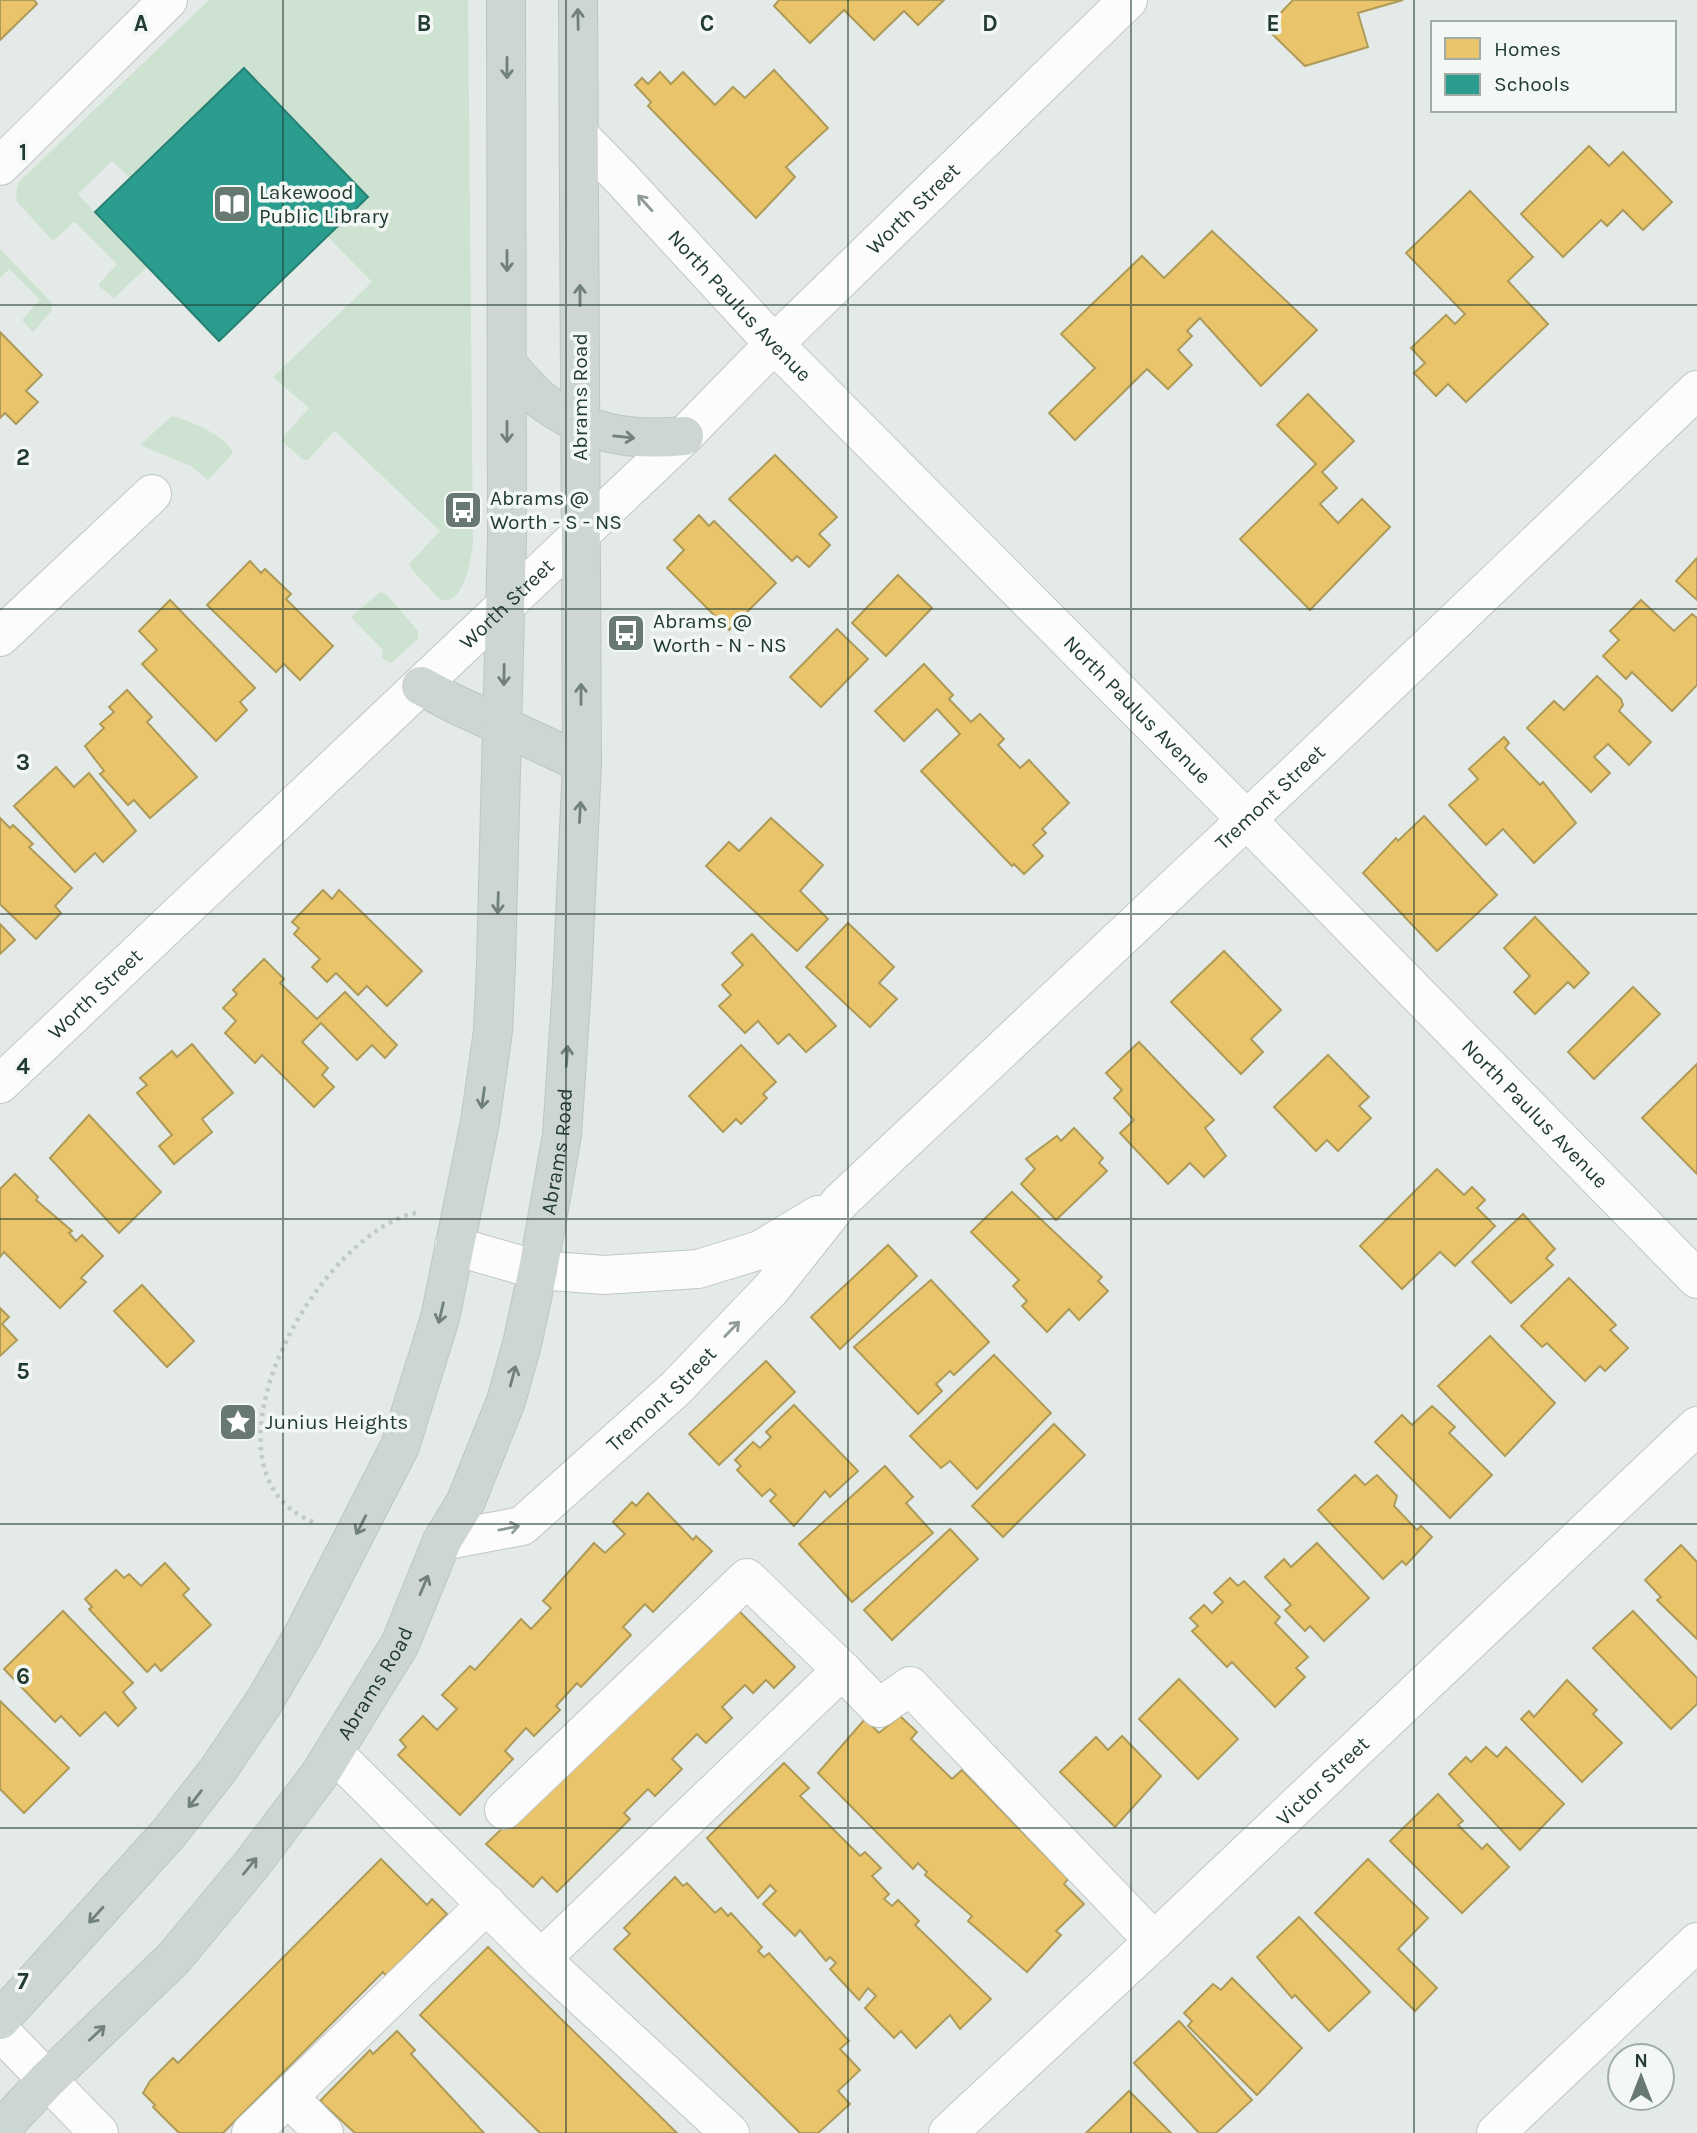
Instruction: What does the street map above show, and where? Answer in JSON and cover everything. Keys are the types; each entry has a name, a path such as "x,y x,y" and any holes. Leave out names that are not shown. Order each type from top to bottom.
{"main road":[{"path":"0,2020 169,1833 218,1770 264,1702 302,1637 400,1447 440,1318 480,1122 493,1031 505,607 506,0"},
{"name":"Abrams Road","path":"0,2130 47,2080 173,1959 252,1864 320,1774 400,1644 442,1542 466,1501 506,1401 538,1270 562,1135 572,985 582,763 578,0"},
{"path":"507,364 543,402 581,424 611,435 649,439 684,436"},
{"path":"421,685 582,763"}],"street":[{"name":"Worth Street","path":"0,1084 684,436 774,344 1128,0"},
{"path":"0,166 160,3"},
{"name":"North Paulus Avenue","path":"580,136 774,344 1246,819 1697,1279"},
{"name":"Tremont Street","path":"442,1542 522,1526 676,1389 771,1289 840,1202 1697,390"},
{"path":"0,637 152,494"},
{"name":"Tremont Street","path":"454,1246 538,1270 604,1275 698,1269 760,1250 840,1202"},
{"name":"Victor Street","path":"948,2133 1697,1426"},
{"path":"504,1810 747,1578 879,1709 910,1686 1154,1941"},
{"path":"541,1959 842,1670"},
{"path":"334,1753 541,1959 730,2133"},
{"path":"251,2133 486,1905"},
{"path":"1496,2133 1697,1942"},
{"path":"0,2031 99,2133"},
{"path":"288,2097 324,2133"}],"path":[{"path":"313,1522 295,1514 280,1501 267,1479 261,1460 258,1434 262,1409 279,1360 315,1291 358,1244 408,1213 423,1212"}],"green space":[{"path":"209,0 468,0 473,542 466,578 450,600 436,596 409,564 440,531 336,432 333,432 308,460 303,460 282,441 309,408 273,377 372,282 328,237 369,197 245,67 129,177 112,161 78,194 147,267 114,298 99,284 117,264 77,224 74,222 53,241 17,202 18,183"},
{"path":"0,249 52,303 51,311 33,332 22,320 40,300 9,269 0,278"},
{"path":"172,416 216,435 233,453 208,480 191,466 140,445"},
{"path":"380,592 386,594 418,631 418,639 391,663 382,658 383,650 351,617"}],"building: Homes":[{"path":"0,0 34,0 37,4 0,40"},
{"path":"779,0 944,0 918,25 904,11 874,40 844,10 810,43 774,6"},
{"path":"1293,0 1403,0 1358,13 1368,47 1305,66 1266,28"},
{"path":"774,70 828,128 786,167 795,177 756,218 648,106 651,102 635,85 642,78 648,84 660,72 671,84 683,72 715,105 733,87 745,98"},
{"path":"1589,146 1609,166 1623,152 1672,202 1643,230 1623,210 1607,226 1601,220 1563,257 1521,214"},
{"path":"1470,191 1533,257 1508,281 1548,324 1466,402 1448,384 1436,396 1414,373 1425,363 1411,348 1446,315 1455,324 1465,314 1406,253"},
{"path":"1212,231 1317,330 1261,386 1200,318 1187,331 1192,336 1178,350 1192,365 1168,389 1147,369 1075,440 1049,413 1095,368 1061,334 1142,256 1164,278"},
{"path":"0,332 42,375 26,391 38,402 16,424 5,413 0,418"},
{"path":"1308,394 1354,441 1322,472 1337,488 1320,504 1338,523 1362,499 1390,527 1310,610 1240,539 1316,464 1277,425"},
{"path":"775,455 837,517 819,534 830,545 809,567 797,556 792,561 729,499"},
{"path":"699,515 709,526 714,521 776,583 729,630 667,568 684,550 674,540"},
{"path":"1697,558 1697,600 1676,581"},
{"path":"250,561 261,573 265,569 291,594 286,599 333,646 300,680 284,664 276,672 207,605"},
{"path":"898,575 932,608 886,656 852,623"},
{"path":"170,600 255,688 240,702 247,710 216,741 142,664 157,650 139,631"},
{"path":"1641,600 1674,631 1692,614 1697,618 1697,685 1672,711 1632,672 1626,679 1603,656 1619,640 1610,631"},
{"path":"837,629 868,659 821,707 790,677"},
{"path":"924,664 953,695 949,699 971,722 980,714 1004,739 998,745 1020,768 1029,760 1069,803 1042,829 1046,833 1033,845 1043,856 1024,874 1014,864 1012,866 921,771 960,734 937,709 904,741 875,711"},
{"path":"1597,676 1621,699 1623,705 1619,711 1651,742 1629,765 1608,744 1594,757 1610,773 1591,792 1527,728 1554,701 1564,710"},
{"path":"127,690 152,717 147,722 197,777 150,818 134,800 128,805 100,774 104,771 85,746 104,728 100,724 114,712 109,707"},
{"path":"1504,737 1509,743 1505,748 1540,785 1543,782 1576,823 1534,863 1503,829 1486,845 1449,805 1478,779 1469,769"},
{"path":"56,767 74,787 89,773 136,831 103,862 95,853 75,872 14,806"},
{"path":"1424,816 1497,895 1437,951 1363,873 1396,838 1398,841"},
{"path":"0,818 10,828 13,825 33,844 29,847 72,888 55,906 61,913 36,939 0,904"},
{"path":"771,818 823,865 800,891 828,919 797,951 706,866 729,842 739,851"},
{"path":"323,890 332,899 339,890 422,971 387,1006 367,986 358,995 336,973 327,982 312,967 320,959 294,934 299,928 292,922"},
{"path":"1535,917 1589,973 1574,988 1568,982 1535,1014 1514,992 1530,976 1504,948"},
{"path":"848,923 894,967 879,983 897,999 870,1027 806,967"},
{"path":"0,924 15,940 0,954"},
{"path":"752,934 836,1026 806,1052 789,1034 778,1044 758,1021 745,1033 719,1006 731,995 722,985 743,965 732,953"},
{"path":"1224,951 1281,1010 1251,1039 1263,1052 1241,1074 1171,1002"},
{"path":"264,959 284,979 280,983 317,1019 345,992 397,1045 385,1058 372,1045 357,1060 321,1023 302,1042 328,1068 322,1075 334,1087 314,1107 262,1055 255,1063 225,1033 236,1021 223,1008 237,994 233,990"},
{"path":"1633,987 1660,1014 1594,1079 1568,1052"},
{"path":"1139,1042 1214,1120 1205,1128 1226,1156 1204,1177 1190,1163 1168,1184 1120,1133 1134,1120 1114,1098 1122,1090 1106,1073"},
{"path":"192,1044 233,1093 202,1119 212,1132 174,1164 159,1146 172,1135 137,1093 147,1085 140,1078 172,1051 177,1057"},
{"path":"741,1045 776,1082 763,1094 767,1098 741,1124 736,1119 723,1132 689,1096"},
{"path":"1328,1055 1369,1097 1359,1106 1371,1118 1338,1151 1327,1140 1316,1151 1274,1107"},
{"path":"1697,1064 1697,1174 1642,1118"},
{"path":"89,1115 161,1192 119,1233 50,1158"},
{"path":"1074,1128 1103,1158 1099,1163 1107,1171 1056,1220 1021,1184 1035,1169 1026,1159 1057,1136 1061,1141"},
{"path":"1437,1169 1464,1195 1472,1187 1485,1200 1477,1208 1495,1226 1455,1266 1440,1252 1402,1289 1360,1246"},
{"path":"15,1174 38,1197 36,1200 72,1231 69,1233 76,1241 82,1235 103,1256 81,1278 86,1282 60,1308 4,1252 0,1257 0,1189"},
{"path":"1012,1192 1102,1277 1098,1281 1108,1291 1079,1320 1069,1309 1047,1332 1022,1306 1027,1301 1013,1286 1019,1280 971,1232"},
{"path":"1523,1214 1555,1249 1546,1258 1553,1265 1511,1303 1472,1262"},
{"path":"888,1245 917,1276 840,1349 811,1317"},
{"path":"1569,1278 1616,1325 1610,1330 1628,1348 1605,1371 1600,1366 1585,1381 1547,1343 1542,1347 1521,1326"},
{"path":"931,1280 989,1342 954,1375 950,1371 936,1384 942,1391 918,1414 854,1347"},
{"path":"142,1285 194,1341 167,1367 114,1311"},
{"path":"0,1308 9,1317 2,1324 17,1340 0,1356"},
{"path":"1490,1336 1555,1403 1505,1456 1438,1386"},
{"path":"994,1355 1051,1413 977,1489 950,1461 941,1468 910,1436"},
{"path":"766,1361 795,1392 719,1465 689,1434"},
{"path":"794,1405 858,1471 830,1497 825,1491 794,1526 770,1501 776,1495 770,1489 762,1496 737,1470 741,1466 735,1460 753,1442 760,1448 771,1437 766,1432"},
{"path":"1432,1406 1455,1427 1449,1433 1492,1475 1450,1518 1375,1442 1402,1415 1412,1425"},
{"path":"1054,1424 1085,1455 1003,1537 972,1506"},
{"path":"885,1466 913,1497 906,1503 933,1533 852,1602 799,1544"},
{"path":"1355,1475 1365,1485 1377,1475 1397,1496 1394,1506 1417,1530 1421,1526 1432,1537 1406,1565 1402,1561 1383,1579 1318,1510"},
{"path":"648,1493 693,1540 696,1536 712,1551 653,1612 645,1604 623,1627 631,1635 581,1687 577,1683 556,1706 560,1710 534,1736 526,1728 505,1751 513,1759 460,1815 398,1755 406,1747 400,1740 423,1716 437,1730 457,1709 442,1695 470,1666 475,1670 521,1619 531,1629 551,1608 543,1601 594,1543 605,1553 625,1534 613,1522 632,1502 636,1506"},
{"path":"950,1529 978,1559 892,1640 864,1610"},
{"path":"1317,1543 1369,1598 1324,1641 1310,1626 1305,1631 1285,1610 1291,1605 1265,1577 1284,1559 1291,1567"},
{"path":"1681,1545 1697,1562 1697,1639 1657,1600 1661,1597 1645,1580"},
{"path":"165,1563 189,1589 183,1595 211,1625 161,1671 155,1664 147,1672 89,1609 92,1607 85,1599 116,1570 124,1578 129,1574 141,1586"},
{"path":"1230,1578 1238,1586 1244,1581 1280,1617 1275,1623 1308,1657 1296,1668 1305,1677 1275,1707 1232,1662 1227,1667 1192,1631 1198,1626 1190,1618 1204,1605 1212,1613 1223,1602 1214,1593"},
{"path":"734,1606 795,1667 774,1688 766,1680 753,1693 745,1685 722,1707 732,1718 706,1743 697,1734 672,1759 682,1769 655,1796 648,1789 624,1813 630,1819 557,1892 542,1877 533,1887 486,1844"},
{"path":"63,1611 133,1683 123,1692 136,1708 118,1726 105,1712 80,1736 61,1716 55,1722 4,1669"},
{"path":"1633,1611 1697,1678 1697,1704 1671,1729 1593,1648"},
{"path":"1179,1679 1238,1739 1198,1779 1139,1719"},
{"path":"1567,1680 1597,1710 1593,1714 1622,1743 1582,1782 1521,1719 1529,1711 1534,1717"},
{"path":"0,1701 69,1768 24,1813 0,1789"},
{"path":"900,1716 917,1732 911,1739 952,1779 962,1770 1068,1879 1064,1884 1084,1904 1056,1931 1061,1935 1027,1972 968,1921 972,1916 925,1875 927,1872 918,1863 913,1869 818,1773 865,1719 879,1733"},
{"path":"1122,1736 1161,1776 1115,1827 1060,1772 1096,1737 1108,1750"},
{"path":"1486,1747 1497,1757 1506,1747 1564,1804 1520,1850 1449,1774 1466,1757 1471,1762"},
{"path":"784,1763 809,1788 800,1796 860,1856 865,1852 881,1868 872,1876 889,1894 884,1899 892,1906 898,1900 919,1921 915,1925 991,1999 960,2029 950,2015 916,2048 901,2031 894,2038 865,2008 876,1996 868,1988 859,2000 830,1969 836,1963 830,1957 826,1961 800,1930 795,1936 763,1904 776,1891 770,1885 758,1898 707,1838"},
{"path":"1438,1794 1463,1821 1458,1825 1482,1849 1487,1844 1509,1867 1462,1913 1390,1841"},
{"path":"381,1859 427,1905 432,1899 447,1914 386,1976 383,1972 223,2133 179,2133 143,2093 150,2081 173,2058 178,2063"},
{"path":"1368,1859 1428,1918 1398,1949 1437,1988 1415,2011 1315,1913"},
{"path":"675,1877 683,1886 687,1883 715,1913 721,1908 728,1916 731,1913 762,1947 758,1951 764,1957 769,1953 849,2041 840,2049 860,2070 838,2091 850,2104 818,2133 800,2133 614,1949 630,1934 624,1928"},
{"path":"1299,1917 1370,1992 1329,2031 1295,1995 1292,1998 1257,1957"},
{"path":"488,1947 677,2133 540,2133 420,2015"},
{"path":"1232,1978 1302,2048 1257,2095 1188,2026 1192,2021 1184,2013 1213,1984 1221,1990"},
{"path":"1179,2021 1252,2100 1216,2133 1199,2133 1134,2063"},
{"path":"397,2031 415,2050 411,2054 484,2133 355,2133 320,2101 370,2050 373,2054"},
{"path":"1129,2091 1171,2133 1086,2133"}],"building: Schools":[{"name":"Lakewood Public Library","path":"244,68 368,197 219,341 95,212"}],"place":[{"name":"Lakewood Public Library","path":"232,204"},
{"name":"Abrams @ Worth - S - NS","path":"463,510"},
{"name":"Abrams @ Worth - N - NS","path":"626,633"},
{"name":"Junius Heights","path":"238,1422"}]}
